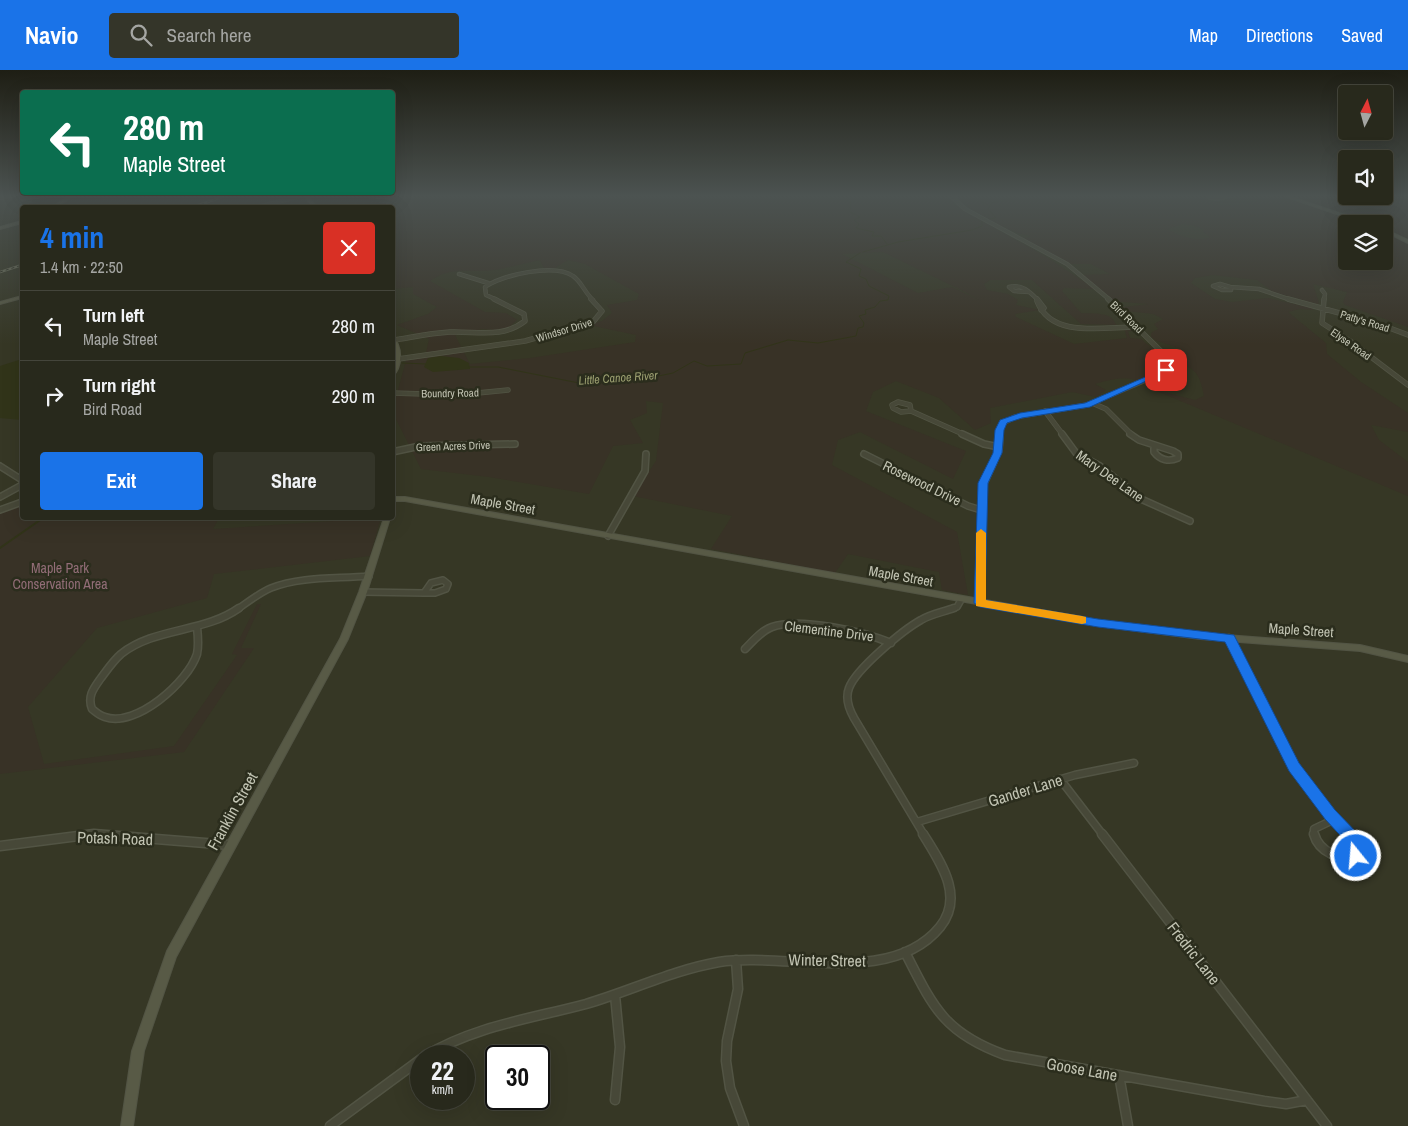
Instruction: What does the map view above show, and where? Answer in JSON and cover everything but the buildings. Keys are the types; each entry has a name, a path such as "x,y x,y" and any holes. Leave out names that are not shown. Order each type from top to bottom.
{"street":[{"name":"Bird Road","path":"980,603 982,584 981,510 984,479 999,447 999,430 1003,422 1015,417 1045,411 1081,407 1162,373 1172,366 1170,358 1101,292 1070,267 1031,245"},
{"name":"Windsor Drive","path":"395,339 448,332 498,334 521,325 526,319 524,314 486,295 483,290 488,283 543,271 567,272 574,276 602,313 592,322 530,340 398,359"},
{"path":"459,274 488,283"},
{"path":"1029,292 1014,291 1009,288 1022,286 1029,292 1037,301 1046,316 1075,328 1136,327"},
{"name":"Patty's Road","path":"1230,287 1259,289 1408,335"},
{"name":"Elyse Road","path":"1322,290 1325,294 1321,320 1324,325 1350,341 1408,385"},
{"path":"0,304 20,298"},
{"path":"395,344 398,359 395,368"},
{"name":"Boundry Road","path":"395,393 458,395 508,390"},
{"path":"1092,403 1107,409 1132,436 1154,446 1173,450 1178,458 1170,460 1158,457 1154,452 1154,446"},
{"path":"911,411 984,444 999,447"},
{"name":"Mary Dee Lane","path":"1045,411 1076,453 1100,466 1141,499 1190,521"},
{"name":"Green Acres Drive","path":"395,451 420,446 515,444"},
{"path":"608,536 645,471 646,454"},
{"name":"Rosewood Drive","path":"864,454 981,510"},
{"path":"0,466 20,479"},
{"path":"0,497 20,486"},
{"name":"Maple Street","path":"395,499 405,499 1098,623 1229,638 1360,648 1408,659"},
{"path":"0,510 20,503"},
{"name":"Franklin Street","path":"126,1126 138,1050 162,976 185,926 338,651 369,576 386,520"},
{"path":"197,627 198,647 194,661 163,699 142,711 119,717 100,715 92,709 89,700 93,688 123,653 143,643 228,616 255,596 271,588 288,583 369,576"},
{"path":"363,592 424,593"},
{"name":"Winter Street","path":"444,1045 479,1029 563,1010 615,995 681,971 736,960 775,959 851,962 874,960 906,952 933,934 943,924 949,913 952,901 950,884 944,868 918,822 854,718 848,702 848,693 854,678 915,622 957,607 961,600"},
{"name":"Clementine Drive","path":"744,649 767,629 790,624 872,634 891,643"},
{"path":"1229,638 1294,767 1335,819 1356,842 1358,853 1352,858 1335,856 1316,840 1314,829 1335,819"},
{"name":"Gander Lane","path":"918,822 1060,779 1134,763"},
{"name":"Fredric Lane","path":"1060,779 1327,1126"},
{"name":"Potash Road","path":"0,846 94,834 230,845"},
{"name":"Goose Lane","path":"906,952 933,1006 952,1030 973,1043 1004,1055 1264,1101 1286,1104 1307,1100"},
{"path":"736,960 738,989 727,1041 726,1061 730,1088 744,1126"},
{"path":"615,995 620,1047 615,1100"},
{"path":"330,1126 410,1067"},
{"path":"1119,1075 1128,1126"}],"green space":[{"path":"395,245 1026,245 1095,289 1064,288 1062,291 1081,313 1106,315 1111,317 1116,325 1081,324 1032,280 990,280 984,284 987,290 1008,294 1018,300 1016,305 1040,310 1015,314 1016,317 1074,344 1127,338 1124,328 1139,332 1128,331 1130,338 1141,339 1159,354 1164,354 1170,364 1157,374 1139,381 1122,378 1095,384 1106,390 1096,397 1072,392 990,408 991,423 975,430 939,398 896,381 873,392 866,411 966,451 953,479 860,432 838,440 832,465 957,532 968,595 942,590 939,572 848,554 835,573 711,549 732,516 633,496 656,461 663,403 646,401 647,413 630,420 643,443 613,446 589,494 489,477 421,469 395,417 395,401 407,357 426,353 429,339 397,325 428,314 437,307 413,294 413,287 395,289","holes":["883,252 979,300 952,287 918,293 842,254","540,260 544,268 555,268 568,260 585,264 639,294 637,300 607,305 612,313 602,321 589,325 636,335 635,342 530,358 470,364 455,335 482,329 505,331 517,320 506,313 485,312 430,281 446,273 494,270"]},
{"path":"1036,245 1338,245 1338,270 1393,270 1393,245 1408,245 1408,327 1345,305 1343,302 1347,292 1313,284 1319,303 1317,304 1273,292 1257,280 1213,275 1195,278 1191,283 1215,299 1232,302 1268,298 1312,308 1313,310 1300,309 1288,312 1326,343 1327,354 1361,382 1408,413 1408,432 1371,425 1379,440 1408,462 1408,496 1152,389 1195,400 1204,396 1200,381 1195,372 1172,358 1174,353 1182,350 1151,337 1151,333 1158,329 1154,324 1163,319 1153,314 1110,309 1148,304 1110,301 1083,275 1110,274 1091,264 1071,264"},
{"name":"Maple Park Conservation Area","path":"20,505 20,520 218,520 213,529 334,520 380,520 370,556 214,574 207,598 97,628 28,707 44,764 174,746 237,655 232,654 257,604 261,604 241,648 254,648 184,752 0,774 0,512"}],"shaded area":[{"path":"441,356 459,358 469,363 470,369 433,372 424,367 428,358"},
{"path":"20,360 20,420 0,418 0,366"}],"waterway":[{"path":"863,252 887,245"},
{"name":"Little Canoe River","path":"469,367 498,367 579,383 624,376 649,378 673,373 694,361 707,366 741,364 745,353 788,340 818,343 856,336 858,328 863,327 864,323 859,316 866,314 865,310 875,307 880,301 888,300 889,296 869,286 866,279 859,276 861,269 846,262 860,253"},
{"name":"Little Canoe River","path":"402,363 427,364"},
{"path":"0,548 40,520"}],"railway":[{"path":"0,272 20,266"}],"slow traffic":[{"path":"981,533 982,584 980,603 1082,620"}],"route":[{"path":"1166,370 1081,407 1045,411 1010,418 1001,424 998,453 983,483 981,510 982,584 980,603 1098,623 1229,638 1294,767 1330,815 1356,842 1358,853 1356,856"}]}
